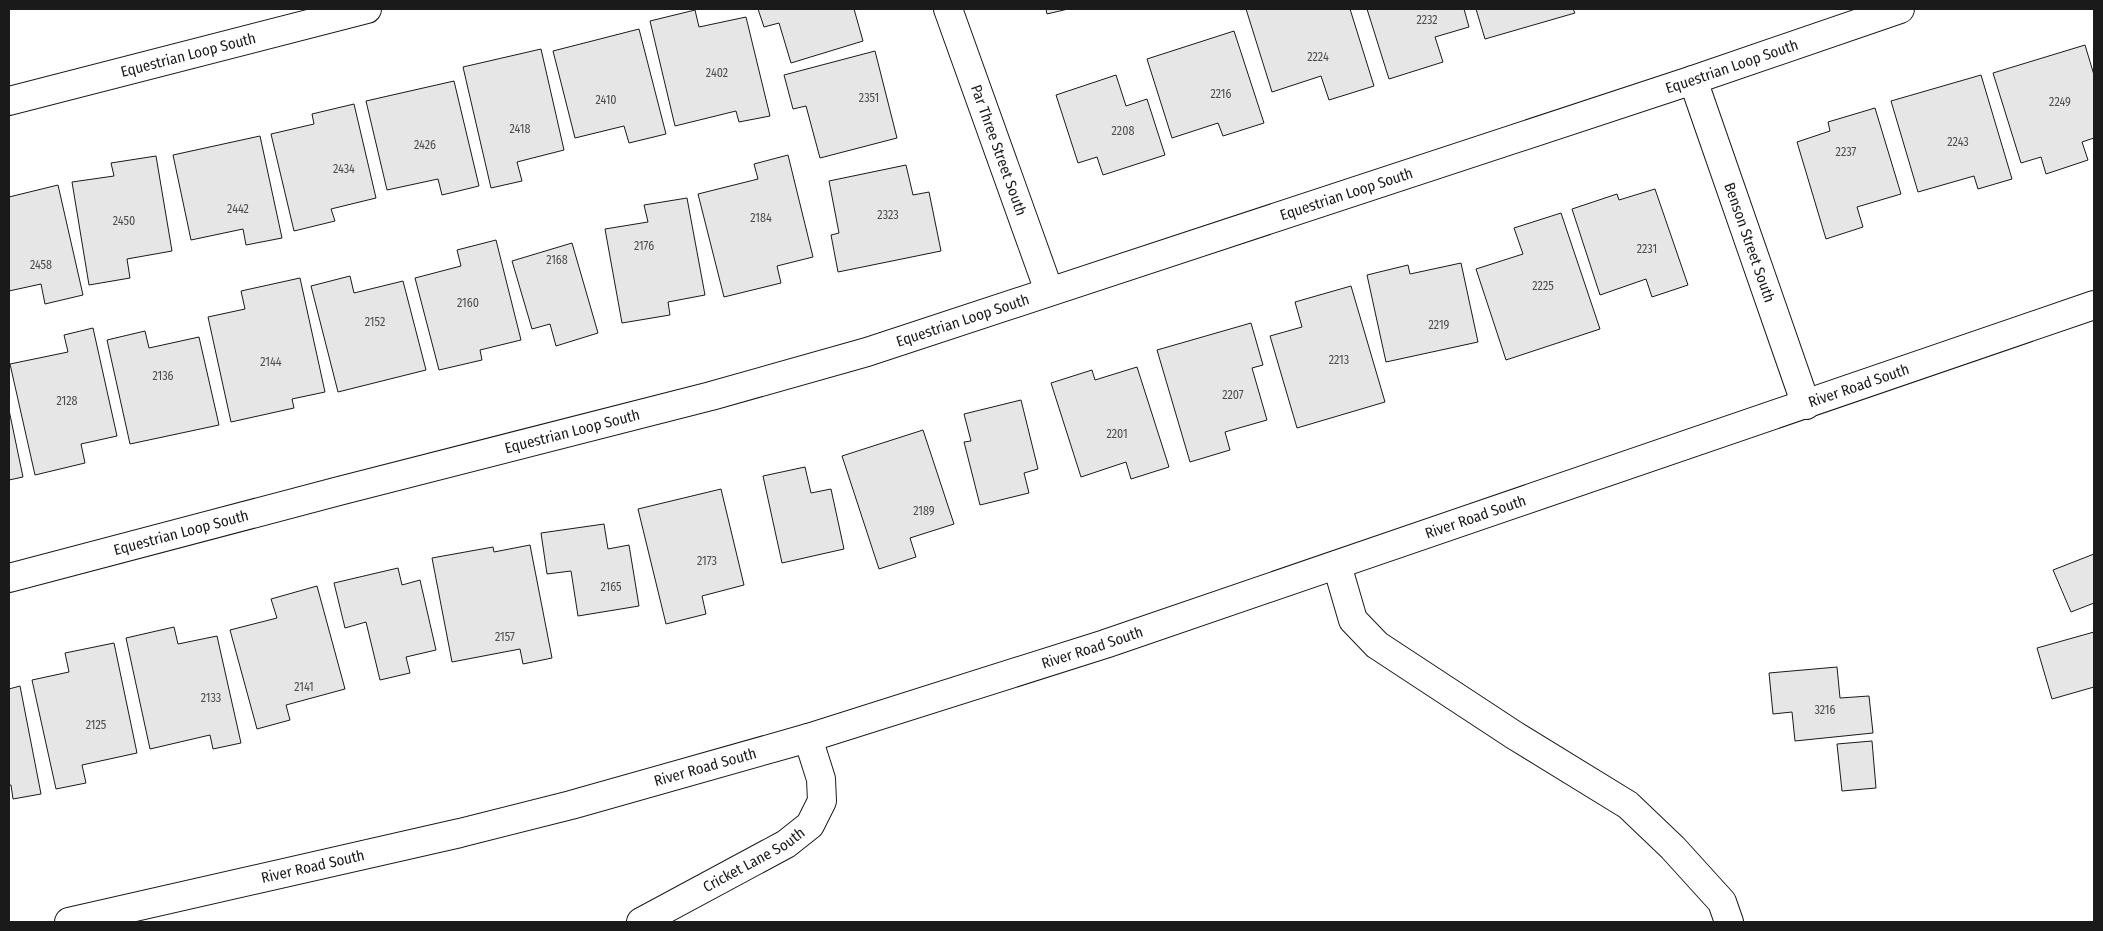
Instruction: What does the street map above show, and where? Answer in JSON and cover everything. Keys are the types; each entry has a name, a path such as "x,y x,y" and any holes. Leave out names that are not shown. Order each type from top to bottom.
{"street":[{"name":"Equestrian Loop South","path":"9,101 366,9"},
{"name":"Par Three Street South","path":"948,9 1049,291"},
{"name":"Equestrian Loop South","path":"9,578 711,396 866,352 1694,80 1900,9"},
{"name":"Benson Street South","path":"1694,80 1806,405"},
{"name":"River Road South","path":"70,922 460,834 571,805 808,738 1060,659 2094,305"},
{"path":"1337,565 1353,620 1377,645 1628,805 1672,848 1722,902 1729,922"},
{"name":"Cricket Lane South","path":"641,922 786,844 810,825 822,801 821,779 808,738"}],"building":[{"path":"758,9 854,9 863,41 791,63 779,23 764,27"},
{"path":"1046,9 1068,9 1047,14"},
{"path":"1246,9 1350,9 1374,86 1329,100 1321,76 1272,92"},
{"path":"1367,9 1464,9 1469,27 1435,37 1443,62 1389,79"},
{"path":"1476,9 1573,9 1575,13 1485,39"},
{"path":"695,10 699,27 746,17 770,116 739,122 736,111 675,126 650,21"},
{"path":"639,29 666,134 629,143 624,126 575,138 553,51"},
{"path":"1234,31 1264,123 1223,136 1218,123 1172,138 1147,59"},
{"path":"2085,45 2094,75 2094,138 2082,142 2088,160 2046,174 2041,157 2021,163 1993,73"},
{"path":"541,49 564,150 517,162 522,181 491,188 463,67"},
{"path":"875,51 897,138 820,158 806,106 793,109 784,75"},
{"path":"1116,75 1126,106 1147,99 1165,155 1103,175 1097,157 1078,163 1056,95"},
{"path":"1981,75 2012,179 1978,189 1974,176 1918,192 1891,101"},
{"path":"454,81 479,186 442,195 438,179 387,190 366,101"},
{"path":"354,104 376,198 331,209 335,221 294,231 271,134 314,124 312,114"},
{"path":"1875,108 1901,194 1857,207 1863,227 1826,239 1797,142 1830,131 1828,122"},
{"path":"260,136 282,238 246,245 243,229 191,240 173,155"},
{"path":"788,155 813,257 777,266 781,283 724,297 698,194 758,179 754,164"},
{"path":"156,156 172,251 127,259 130,278 89,285 72,182 114,176 111,163"},
{"path":"906,165 913,195 929,192 941,251 838,272 831,235 839,233 829,181"},
{"path":"58,185 83,295 45,304 41,284 9,291 9,197"},
{"path":"1655,189 1688,285 1652,297 1646,279 1600,295 1572,209 1617,194 1619,200"},
{"path":"687,198 705,295 668,302 670,315 622,323 605,229 648,222 644,205"},
{"path":"1561,213 1600,329 1506,360 1476,269 1523,254 1514,228"},
{"path":"496,240 521,340 480,350 482,360 439,370 415,278 461,266 457,250"},
{"path":"572,243 598,333 556,346 550,324 532,329 512,261"},
{"path":"1461,263 1478,342 1386,362 1367,275 1408,265 1410,274"},
{"path":"350,276 354,293 403,281 426,370 338,392 311,286"},
{"path":"300,278 325,392 292,399 294,408 231,422 208,317 245,309 241,291"},
{"path":"1351,286 1385,402 1297,428 1270,336 1302,327 1295,302"},
{"path":"1251,323 1263,365 1252,368 1267,420 1225,432 1230,450 1190,462 1157,350"},
{"path":"93,328 117,436 81,444 85,463 35,475 10,364 68,352 64,335"},
{"path":"145,331 149,348 199,337 219,425 130,444 107,340"},
{"path":"1137,367 1169,467 1131,479 1126,462 1081,477 1051,383 1092,370 1095,380"},
{"path":"1021,400 1038,469 1024,473 1029,493 980,505 964,442 971,441 964,414"},
{"path":"9,410 23,477 9,480"},
{"path":"923,430 954,524 910,538 916,557 879,569 842,456"},
{"path":"805,467 811,493 831,489 844,549 782,563 763,476"},
{"path":"721,489 744,585 702,596 706,614 666,624 638,509"},
{"path":"604,524 608,549 629,545 639,606 578,616 571,571 547,574 541,533"},
{"path":"530,545 552,658 523,664 520,649 452,662 432,558 493,547 494,552"},
{"path":"2094,554 2094,603 2071,612 2053,570"},
{"path":"398,568 402,585 420,580 436,650 406,657 410,673 380,680 366,622 345,628 334,583"},
{"path":"317,586 345,689 286,705 290,720 257,729 230,630 277,618 271,599"},
{"path":"174,627 178,644 217,636 241,743 213,749 210,735 150,749 126,638"},
{"path":"2094,632 2094,687 2052,699 2037,648"},
{"path":"114,643 137,753 82,765 86,783 56,789 32,680 69,672 65,653"},
{"path":"1837,667 1840,698 1869,696 1873,733 1795,741 1792,712 1773,714 1769,673"},
{"path":"20,686 41,794 13,799 11,785 9,785 9,689"},
{"path":"1872,741 1876,788 1842,791 1837,744"}]}
